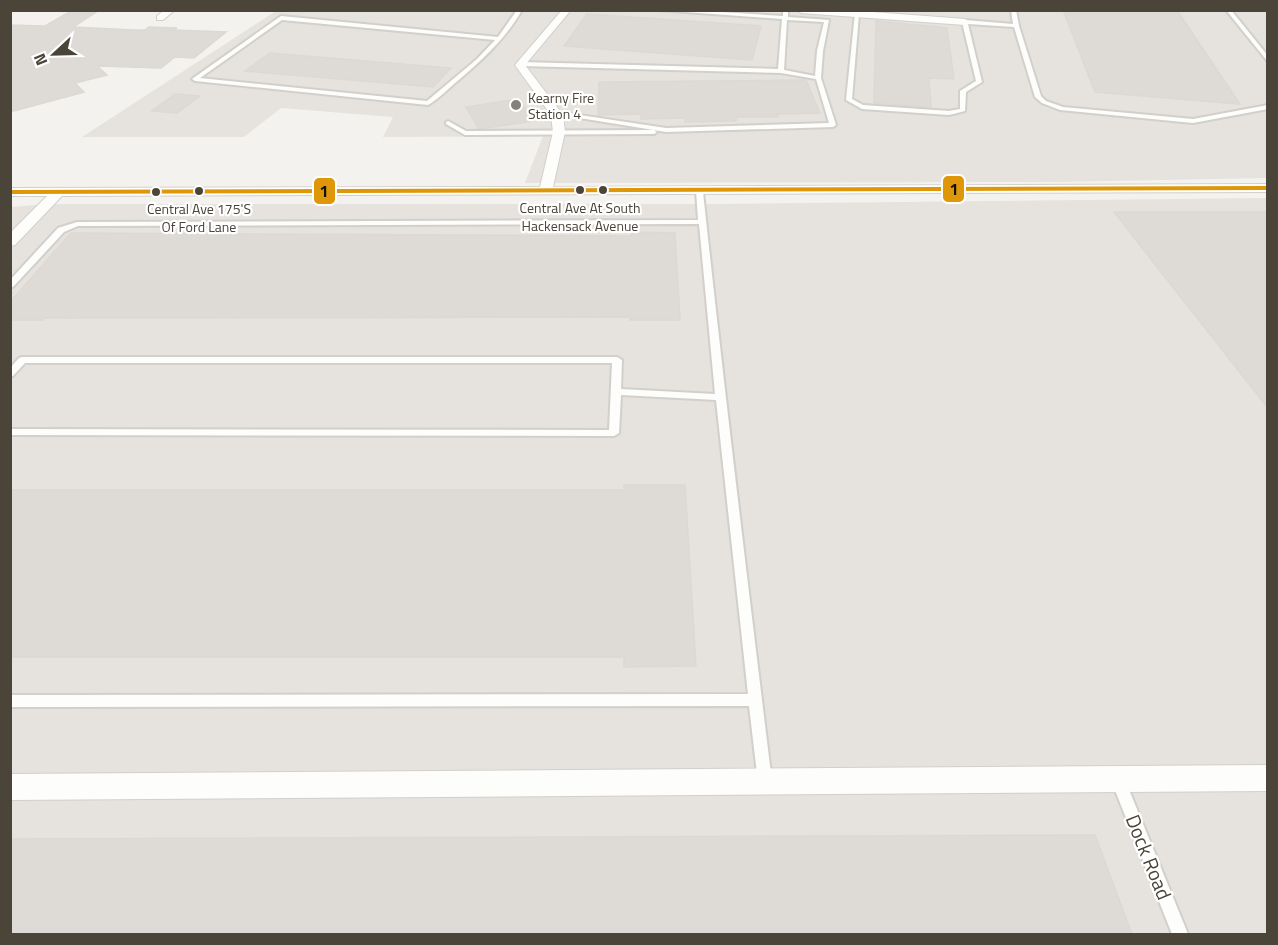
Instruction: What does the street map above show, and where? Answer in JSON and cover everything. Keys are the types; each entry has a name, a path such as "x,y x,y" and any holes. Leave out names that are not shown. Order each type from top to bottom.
{"street":[{"path":"160,18 171,10"},
{"path":"545,192 559,134 555,112 521,64 567,10"},
{"path":"801,10 857,12 965,22"},
{"path":"10,192 699,192 1268,188"},
{"path":"10,242 58,192"},
{"path":"10,787 1268,778"}],"lane":[{"path":"292,10 195,79 428,103 480,59 520,10"},
{"path":"448,123 465,133 559,134 645,134 666,130 833,125 818,78 826,21 660,10"},
{"path":"781,71 786,10"},
{"path":"1013,10 1038,97 1062,109 1193,121 1268,107"},
{"path":"1228,10 1268,60"},
{"path":"857,12 849,100 862,107 949,113 963,110 963,91 979,82 965,22 1016,26"},
{"path":"281,18 498,39"},
{"path":"521,64 781,71 818,78"},
{"path":"555,112 666,130"},
{"path":"699,192 720,396 765,782"},
{"path":"10,285 61,230 77,224 703,222"},
{"path":"10,374 22,360 617,360 615,433 10,432"},
{"path":"616,392 720,396"},
{"path":"10,701 756,700"},
{"name":"Dock Road","path":"1118,780 1180,934"}],"shaded area":[{"path":"276,11 1267,11 1267,178 1057,182 525,183 543,136 383,137 393,117 281,108 244,137 82,137"},
{"path":"1267,198 1267,934 11,934 11,207 49,204 719,204"}],"building":[{"path":"73,10 98,11 73,27 145,30 149,27 226,32 194,58 175,57 161,68 97,66 107,75 75,83 84,92 10,112 10,25 45,26"},
{"path":"1063,10 1177,10 1240,104 1095,92"},
{"path":"587,14 761,26 752,60 564,46"},
{"path":"876,21 947,28 954,79 929,78 931,107 874,103"},
{"path":"270,53 451,68 433,87 245,71"},
{"path":"806,80 820,113 777,114 778,117 736,117 736,121 685,122 685,118 641,119 641,114 598,115 599,82"},
{"path":"175,94 200,96 177,113 152,111"},
{"path":"519,99 534,121 479,129 466,107"},
{"path":"1114,212 1268,212 1268,408 1168,281"},
{"path":"631,232 675,233 680,320 630,320 630,317 45,318 43,320 10,320 10,302 71,233 631,236"},
{"path":"624,485 685,485 696,666 624,667 624,657 10,657 10,490 624,490"},
{"path":"1095,835 1132,934 10,934 10,839"}],"transit line":[{"name":"1","path":"10,192 1268,188"}],"place":[{"name":"Kearny Fire Station 4","path":"516,105"},
{"name":"Central Ave At South Hackensack Avenue","path":"580,190"},
{"name":"Central Ave 175'S Of Ford Lane","path":"199,191"}]}
